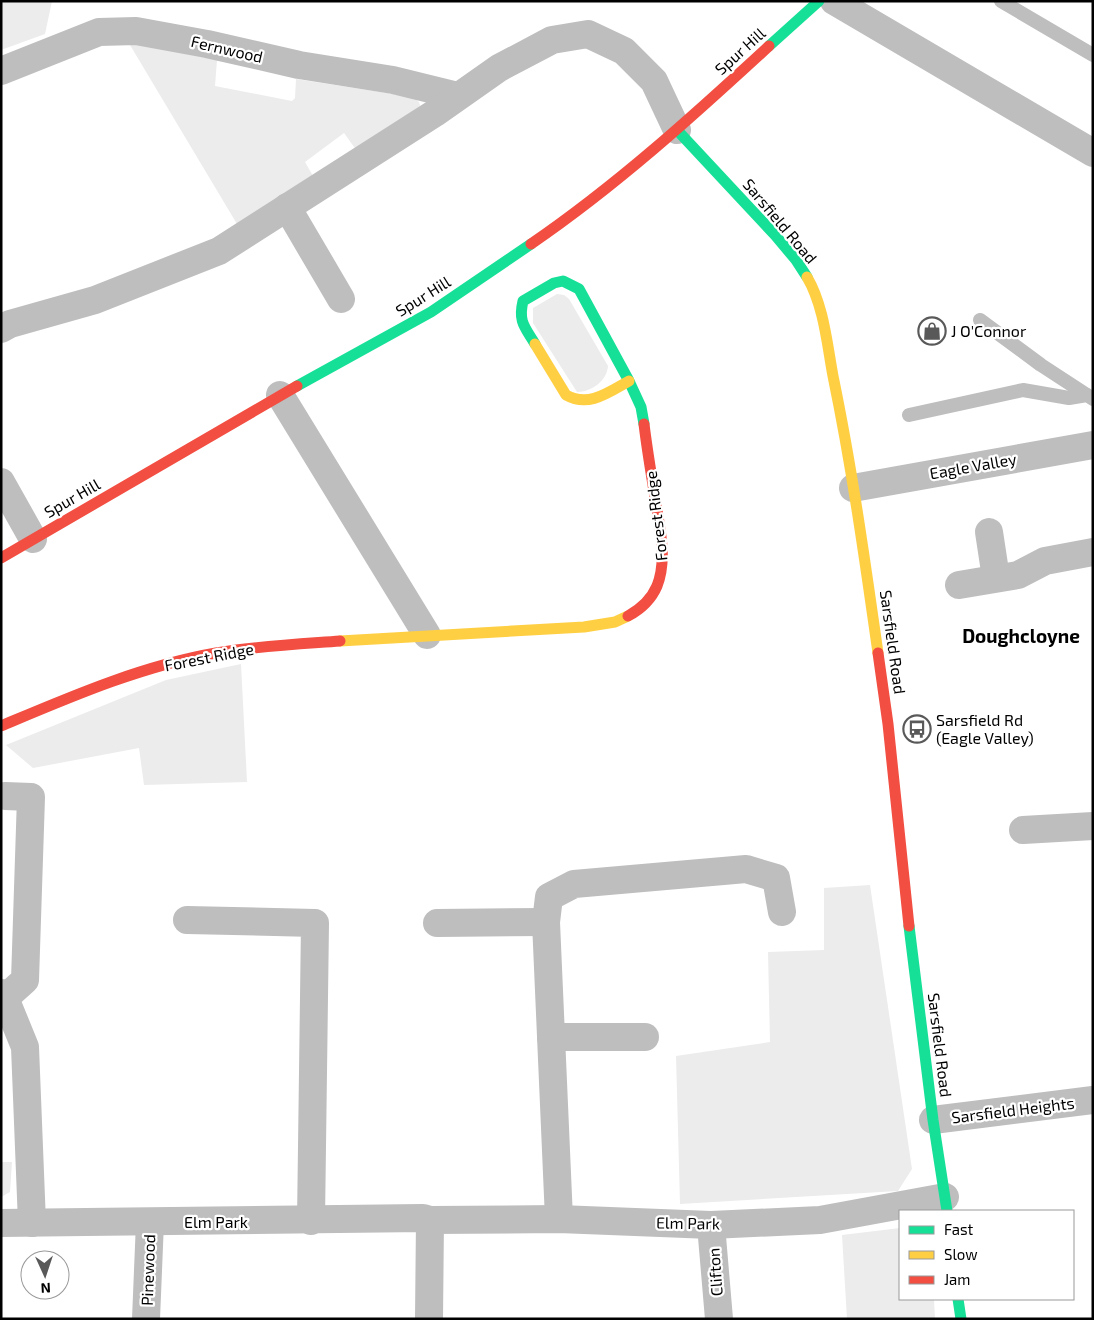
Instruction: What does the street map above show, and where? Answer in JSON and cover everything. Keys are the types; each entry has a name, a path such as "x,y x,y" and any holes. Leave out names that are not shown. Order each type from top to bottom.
{"street":[{"name":"Spur Hill","path":"1,558 280,395 431,312 573,215 677,130 819,1"},
{"path":"834,1 1093,153"},
{"name":"Fernwood","path":"1,71 99,32 136,31 206,44 299,65 394,80 458,96"},
{"path":"1,329 10,324 95,300 219,251 435,113 499,68 552,40 588,34 624,51 654,81 677,130"},
{"name":"Sarsfield Road","path":"677,130 796,260 811,284 824,324 845,435 865,558 888,724 911,946 933,1120 946,1204"},
{"path":"287,207 341,299"},
{"name":"Forest Ridge","path":"1,726 52,704 147,670 215,653 246,648 427,635 597,626 625,618 643,607 653,595 663,564 662,544 641,407 629,382 579,289 563,282 554,283 523,301 520,316 523,324 566,395 572,401 588,402 629,382"},
{"path":"280,395 427,635"},
{"name":"Eagle Valley","path":"853,488 1093,445"},
{"path":"1,482 33,539"},
{"path":"989,532 996,578"},
{"path":"959,585 1018,574 1045,561 1093,552"},
{"path":"5,796 31,798 25,980 3,996 25,1047 32,1223"},
{"path":"1023,830 1093,826"},
{"path":"559,1219 546,922 548,897 574,884 746,869 776,878 782,912"},
{"path":"187,920 315,923 311,1221"},
{"path":"437,923 546,922"},
{"path":"551,1037 645,1037"},
{"name":"Sarsfield Heights","path":"933,1120 1093,1100"},
{"name":"Elm Park","path":"1,1223 311,1221 423,1218 430,1220 559,1219 712,1225 820,1220 946,1204"},
{"path":"429,1319 430,1220"},
{"name":"Pinewood","path":"146,1319 150,1222"},
{"name":"Clifton","path":"712,1225 719,1319"},
{"path":"958,1300 961,1319"}],"lane":[{"path":"1002,1 1093,55"},
{"path":"980,320 1040,365 1090,397"},
{"path":"909,415 1023,390 1069,398 1090,397"}],"shaded area":[{"path":"1,1 52,1 45,34 1,50"},
{"path":"130,45 147,45 217,60 215,86 292,101 295,98 296,79 413,97 420,105 418,110 357,151 344,133 305,162 313,176 237,224"},
{"path":"557,294 564,295 569,299 608,366 605,376 601,381 588,390 577,392 533,323 533,308"},
{"path":"241,664 247,782 144,785 139,748 33,768 6,745 166,680"},
{"path":"870,885 912,1169 898,1191 680,1204 676,1056 770,1042 768,952 824,950 824,888"},
{"path":"1,1162 12,1162 10,1192 1,1197"},
{"path":"899,1228 899,1300 934,1300 935,1319 847,1319 842,1235"}],"traffic: fast":[{"path":"769,46 819,1"},
{"path":"677,130 775,235 796,260 807,277"},
{"path":"297,386 431,312 531,244"},
{"path":"535,344 522,319 523,301 554,283 563,281 579,289 629,381 641,407 644,424"},
{"path":"909,926 933,1120 947,1210"},
{"path":"958,1300 961,1319"}],"traffic: slow":[{"path":"807,277 817,300 827,338 852,480 878,653"},
{"path":"535,344 566,395 574,399 583,400 599,397 629,381"},
{"path":"340,641 584,627 615,622 628,616"}],"traffic: jam":[{"path":"531,244 624,174 683,124 769,46"},
{"path":"1,558 297,386"},
{"path":"628,616 652,596 657,586 662,564 660,531 644,424"},
{"path":"1,726 53,704 160,666 216,653 340,641"},
{"path":"878,653 888,724 909,926"}],"place":[{"name":"J O'Connor","path":"932,331"},
{"name":"Sarsfield Rd (Eagle Valley)","path":"917,729"}],"district":[{"name":"Doughcloyne","path":"1021,636"}]}
